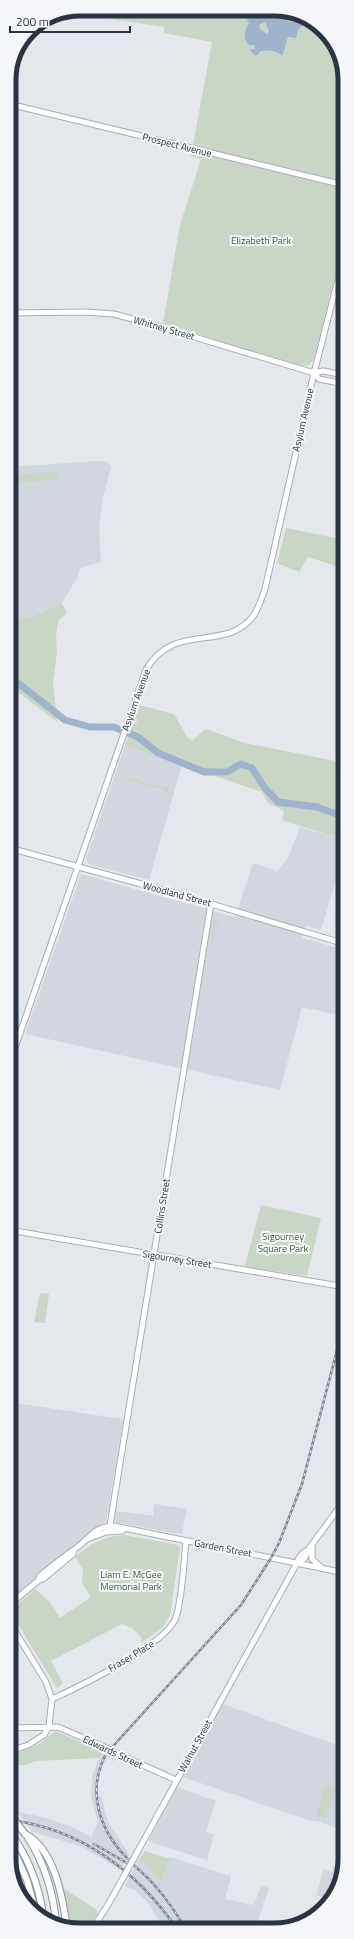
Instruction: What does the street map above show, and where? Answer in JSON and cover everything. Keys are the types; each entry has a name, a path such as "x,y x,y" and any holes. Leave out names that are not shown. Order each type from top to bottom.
{"highway":[{"path":"16,1822 25,1834 35,1840 40,1852 49,1883 55,1918"},
{"path":"16,1842 35,1880 42,1909"},
{"path":"40,1852 53,1870 60,1887 66,1921"},
{"path":"16,1856 28,1883 32,1901"}],"main road":[{"name":"Prospect Avenue","path":"16,106 338,184"},
{"name":"Asylum Avenue","path":"16,1045 142,680 155,657 180,641 193,638 207,638 229,633 244,625 253,616 259,606 265,589 314,373 338,279"},
{"name":"Whitney Street","path":"16,314 85,312 114,314 314,373"},
{"path":"314,373 322,371 338,374"},
{"path":"314,373 320,379 338,383"},
{"name":"Woodland Street","path":"16,850 77,868 211,903 338,942"},
{"name":"Collins Street","path":"109,1529 211,903"},
{"name":"Sigourney Street","path":"16,1231 338,1286"},
{"name":"Walnut Street","path":"96,1923 123,1878 176,1780 298,1564 298,1559 308,1550 338,1509"},
{"path":"16,1599 39,1580 40,1576 74,1550 92,1533 109,1529"},
{"name":"Garden Street","path":"109,1529 124,1529 338,1572"},
{"name":"Fraser Place","path":"52,1699 145,1649 171,1626 178,1611 186,1541"},
{"path":"312,1544 312,1559 321,1568"},
{"path":"16,1633 46,1682 52,1699 49,1726 44,1736 37,1741 16,1749"},
{"name":"Edwards Street","path":"16,1728 49,1726 62,1728 176,1780"}],"shaded area":[{"path":"98,461 108,462 111,467 103,497 99,528 101,562 80,568 78,576 62,603 31,617 16,618 16,467"},
{"path":"125,745 182,764 149,880 90,865 86,859"},
{"path":"300,827 338,838 338,873 321,930 306,925 302,938 338,948 338,1015 302,1007 280,1090 25,1034 81,874 235,917 253,863 277,871 288,858"},
{"path":"16,1403 121,1419 123,1422 106,1521 16,1595"},
{"path":"154,1504 187,1509 182,1533 180,1534 115,1522 116,1511 153,1516"},
{"path":"223,1704 338,1745 338,1828 317,1821 308,1820 183,1777"},
{"path":"103,1752 108,1754 99,1774 97,1795 101,1796 108,1822 129,1854 120,1870 83,1847 33,1832 18,1812 47,1818 75,1828 91,1837 98,1823 91,1797 92,1777 97,1762"},
{"path":"177,1787 216,1801 206,1832 214,1834 207,1860 150,1842 149,1840"},
{"path":"170,1857 231,1876 225,1899 254,1905 261,1886 269,1888 257,1923 160,1923 148,1903 136,1891 125,1886 138,1861 143,1862 161,1881"},
{"path":"334,1865 337,1866 333,1883 329,1891 324,1898 316,1895 324,1869 331,1872"}],"green space":[{"name":"Elizabeth Park","path":"91,16 286,17 298,21 313,29 322,38 333,56 336,64 338,80 338,265 314,359 309,365 301,366 163,323 180,225 201,159 191,156 212,42 164,33 164,27"},
{"path":"57,472 57,480 18,482 17,474"},
{"path":"286,528 338,539 338,567 308,557 299,572 277,563"},
{"path":"62,603 67,613 58,621 56,636 57,653 53,682 57,722 16,690 16,618 31,617"},
{"path":"139,705 174,714 187,737 192,741 206,729 245,743 338,762 338,838 282,820 284,811 268,803 262,792 125,745"},
{"path":"127,775 129,775 129,778 165,788 168,785 168,792 165,793 165,790 129,780 127,782"},
{"path":"213,920 218,922 218,925 214,925 214,938 212,940 214,944 211,943"},
{"name":"Sigourney Square Park","path":"261,1205 321,1218 307,1276 247,1267 245,1265"},
{"path":"40,1293 49,1294 45,1323 34,1322"},
{"name":"Liam E. McGee Memorial Park","path":"124,1535 178,1545 180,1548 170,1615 162,1628 141,1643 142,1638 132,1628 122,1624 51,1661 63,1683 57,1688 16,1621 16,1606 35,1589 50,1602 60,1618 91,1597 82,1583 83,1570 75,1557 86,1548 104,1539"},
{"path":"55,1731 103,1752 99,1758 37,1761 25,1765 16,1765 16,1753 41,1743"},
{"path":"338,1762 338,1773 334,1772"},
{"path":"326,1785 336,1789 325,1818 316,1815"},
{"path":"145,1851 170,1859 161,1881 143,1862 138,1861"},
{"path":"63,1888 97,1910 97,1915 91,1923 70,1922"}],"water":[{"path":"245,16 286,17 289,22 298,21 304,24 298,30 296,38 288,37 282,56 272,51 261,51 256,56 250,51 251,49 255,49 255,45 249,45 245,40 246,28 249,23","holes":["265,22 269,31 267,34 260,29 259,25"]}],"waterway":[{"path":"16,682 65,720 90,727 114,727 138,737 158,753 204,772 227,772 241,764 252,768 264,787 278,802 317,807 338,814"}],"railway":[{"path":"182,1923 160,1892 116,1846 108,1834 98,1808 97,1781 100,1768 106,1754 241,1605 271,1558 279,1543 302,1484 338,1347"},
{"path":"16,1821 36,1825 60,1833 83,1843 105,1856 125,1871 144,1889 172,1923"},
{"path":"94,1844 127,1863"}]}
